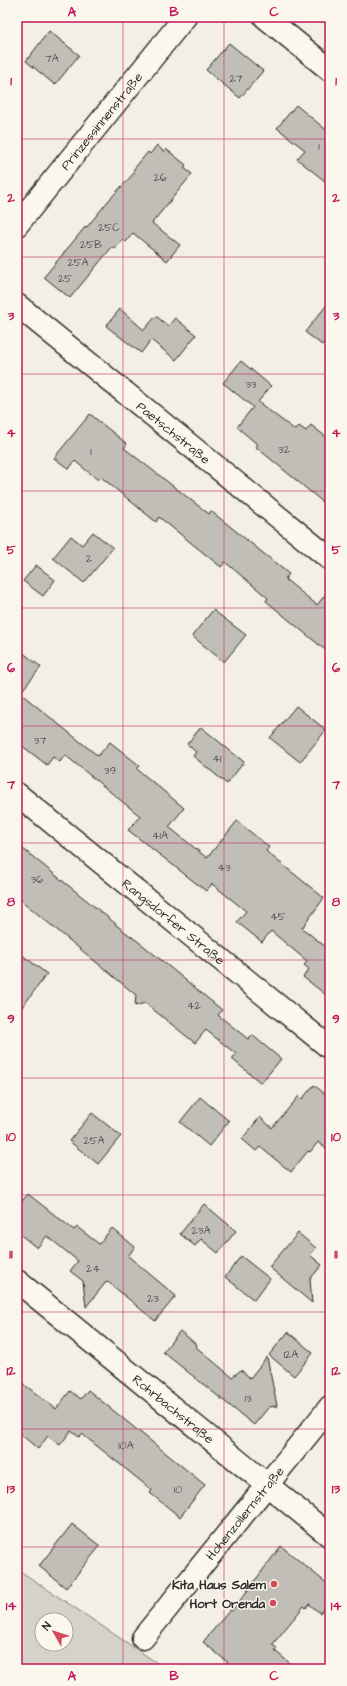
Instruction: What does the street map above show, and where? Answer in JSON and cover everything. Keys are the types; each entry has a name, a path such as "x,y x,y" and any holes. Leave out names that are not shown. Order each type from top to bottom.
{"street":[{"name":"Prinzessinnenstraße","path":"17,225 185,17"},
{"path":"265,17 330,70"},
{"name":"Paetschstraße","path":"17,305 330,560"},
{"name":"Rangsdorfer Straße","path":"17,794 330,1048"},
{"name":"Rohrbachstraße","path":"17,1281 330,1536"},
{"name":"Hohenzollernstraße","path":"143,1638 330,1407"}],"shaded area":[{"path":"17,1569 166,1669 17,1669"}],"building":[{"path":"49,31 79,55 55,85 26,61"},
{"path":"229,43 263,71 240,98 206,70"},
{"path":"296,105 330,133 330,185 297,159 305,150 277,128"},
{"path":"157,145 164,152 166,149 186,165 184,168 192,174 152,223 180,245 167,261 133,233 126,242 123,239 115,249 112,247 70,298 44,277 86,226 87,227 135,172 133,170 148,152 150,154"},
{"path":"330,301 330,334 322,345 305,332"},
{"path":"120,309 144,330 156,316 168,326 175,318 196,335 176,360 151,340 141,353 106,326"},
{"path":"241,361 271,386 258,402 295,430 299,426 306,431 311,425 330,440 330,508 256,447 258,445 237,427 253,407 223,383"},
{"path":"90,414 127,444 124,448 209,514 211,511 289,574 285,579 317,605 330,589 330,654 266,601 268,598 225,562 221,567 159,517 156,522 101,477 98,480 75,461 69,469 54,458"},
{"path":"93,532 113,548 84,583 53,558 71,536 82,545"},
{"path":"36,565 55,580 43,596 23,581"},
{"path":"213,610 246,635 224,662 192,636"},
{"path":"17,648 41,667 20,693 98,756 110,742 140,766 137,769 184,808 169,827 207,858 237,821 269,847 266,851 268,853 324,898 302,928 327,948 330,944 330,998 303,977 309,969 304,965 307,961 271,931 262,942 237,922 246,911 212,884 206,891 128,830 140,816 65,755 60,762 53,757 47,765 17,742"},
{"path":"296,706 326,730 300,762 270,738"},
{"path":"201,727 244,762 227,784 193,756 196,752 187,744"},
{"path":"17,844 222,1010 218,1015 248,1039 252,1035 281,1059 261,1083 232,1059 236,1054 206,1030 195,1043 145,1003 135,1006 136,995 17,897"},
{"path":"17,951 47,974 17,1014"},
{"path":"314,1085 330,1098 330,1151 318,1142 310,1152 308,1151 291,1172 260,1147 256,1151 242,1139 260,1117 272,1128 299,1096 302,1099"},
{"path":"200,1097 229,1121 209,1146 180,1122"},
{"path":"92,1113 121,1136 98,1164 69,1141"},
{"path":"28,1194 74,1230 77,1227 99,1244 112,1228 135,1247 128,1256 176,1296 155,1321 107,1281 86,1307 83,1281 70,1271 78,1261 47,1236 37,1248 17,1232 17,1207"},
{"path":"204,1204 236,1231 218,1253 201,1239 195,1246 180,1234"},
{"path":"298,1233 316,1248 310,1255 322,1265 310,1279 312,1303 269,1267"},
{"path":"241,1256 270,1279 254,1300 225,1277"},
{"path":"180,1331 197,1345 196,1347 232,1377 241,1370 250,1378 267,1357 277,1406 269,1407 254,1425 163,1352"},
{"path":"288,1332 313,1353 294,1376 269,1355"},
{"path":"17,1379 56,1409 70,1391 81,1399 88,1390 205,1485 180,1517 150,1493 152,1490 82,1434 79,1437 71,1431 60,1445 48,1436 38,1449 17,1431"},
{"path":"72,1524 100,1546 66,1588 39,1566"},
{"path":"281,1546 330,1586 330,1600 320,1613 309,1604 306,1608 304,1606 272,1645 277,1648 275,1651 297,1669 236,1669 203,1642 230,1610 232,1611"}],"place":[{"name":"Kita Haus Salem","path":"274,1584"},
{"name":"Hort Orenda","path":"273,1603"}]}
